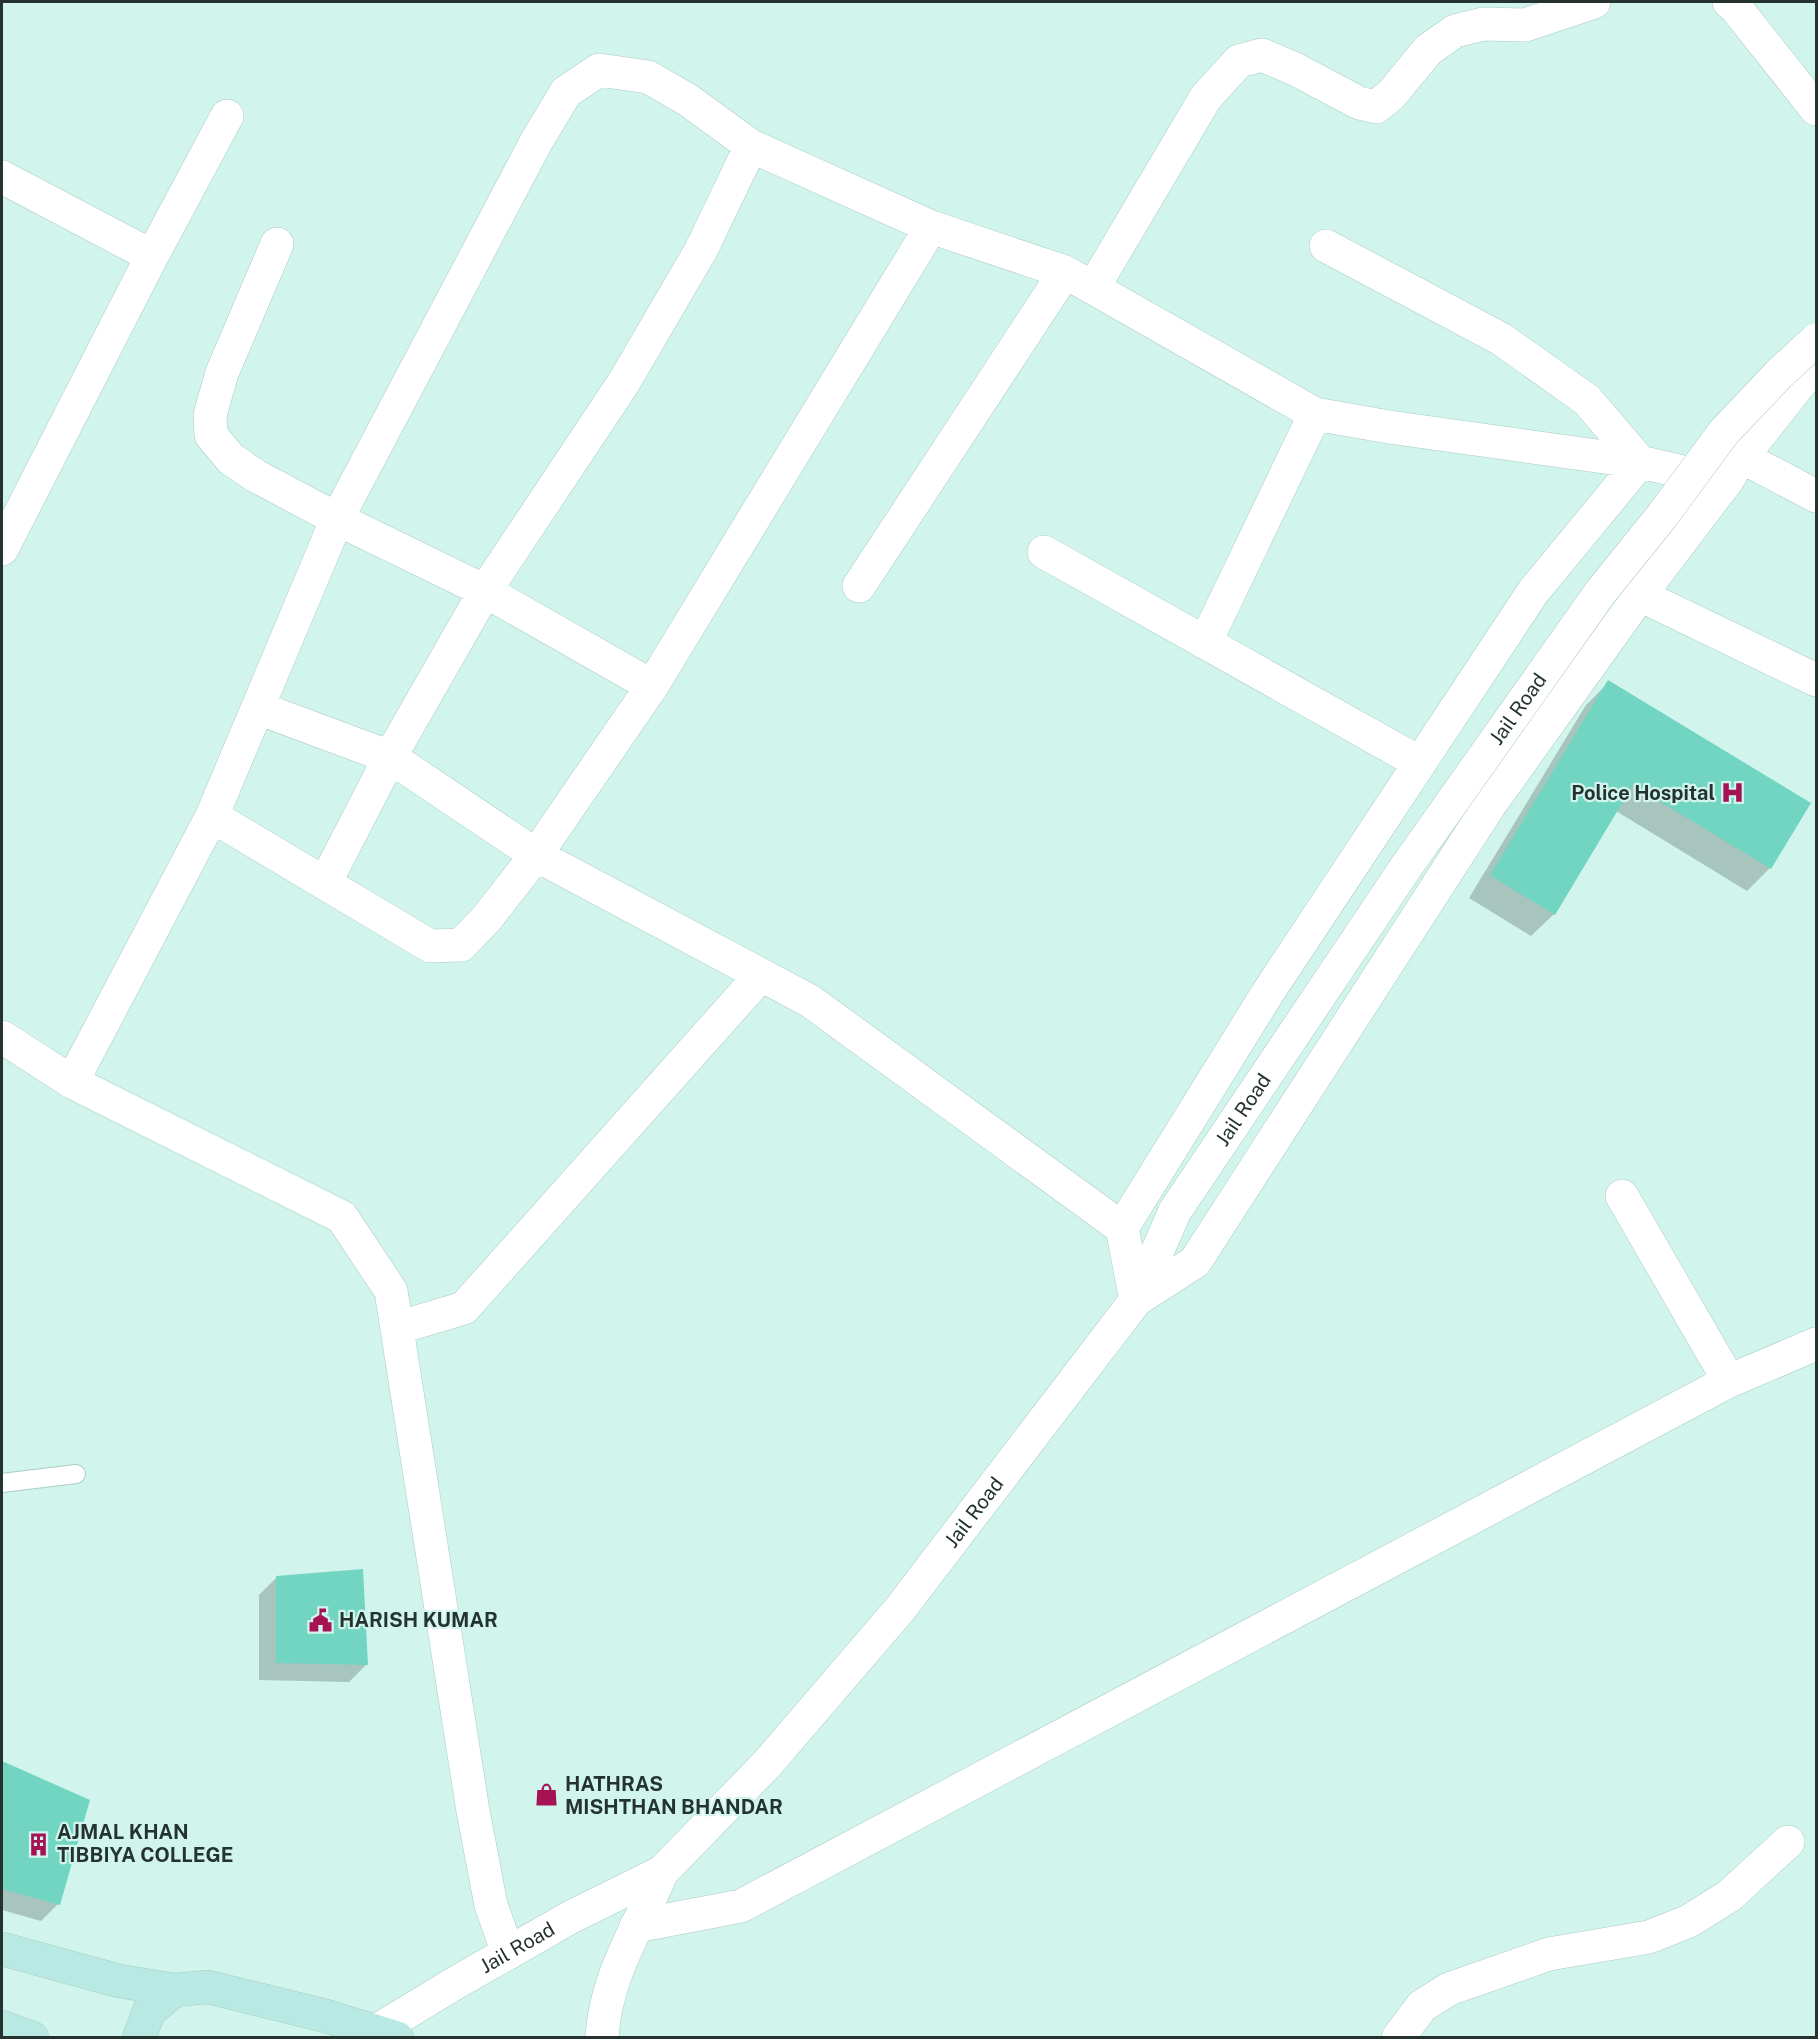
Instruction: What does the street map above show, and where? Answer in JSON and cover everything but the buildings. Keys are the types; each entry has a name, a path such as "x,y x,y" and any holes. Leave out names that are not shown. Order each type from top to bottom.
{"main road":[{"path":"2,1949 119,1981 175,1990 208,1987 244,1994 386,2034"},
{"path":"139,2037 149,2011 175,1990"},
{"path":"2,2027 32,2037"}],"street":[{"path":"1093,288 1206,97 1239,61 1262,55 1296,69 1359,103 1376,107 1390,95 1428,50 1455,31 1483,24 1525,25 1594,2"},
{"path":"1729,2 1816,109"},
{"path":"72,1082 212,816 337,519 536,142 566,92 599,70 648,77 688,100 751,146 931,227 1065,272 1315,414 1389,427 1640,462 1734,469 1816,496"},
{"path":"2,549 152,256 227,116"},
{"path":"325,884 390,757 485,591 624,382 701,250 751,146"},
{"path":"2,177 152,256"},
{"path":"212,816 430,946 461,945 487,918 536,855 652,686 931,227"},
{"path":"277,244 222,373 210,415 211,435 231,459 256,476 337,519 485,591 652,686"},
{"path":"1326,246 1501,339 1587,400 1640,462"},
{"path":"859,586 1065,272"},
{"name":"Jail Road","path":"386,2034 508,1953 571,1917 662,1872 767,1764 900,1609 1136,1300 1175,1211 1406,867 1600,593 1662,516 1724,432 1780,373 1816,340"},
{"path":"1640,462 1533,592 1266,994 1122,1228 1136,1300 1195,1262 1489,806 1640,595 1734,469 1816,366"},
{"path":"1205,643 1315,414"},
{"path":"1044,552 1420,763"},
{"path":"1640,595 1816,680"},
{"path":"258,708 390,757 536,855 810,1001 1122,1228"},
{"path":"397,1328 464,1308 761,975"},
{"path":"2,1037 72,1082 342,1217 391,1291 473,1811 491,1905 508,1953"},
{"path":"1622,1196 1729,1382"},
{"path":"636,1926 741,1906 1729,1382 1816,1344"},
{"path":"1398,2037 1422,2006 1449,1989 1549,1954 1649,1937 1689,1921 1729,1896 1788,1842"},
{"name":"Jail Road","path":"602,2037 603,2020 620,1959 662,1872"}],"lane":[{"path":"2,1484 76,1474"}],"place":[{"name":"Police Hospital","path":"1733,793"},
{"name":"HARISH KUMAR","path":"321,1620"},
{"name":"HATHRAS MISHTHAN BHANDAR","path":"547,1795"},
{"name":"AJMAL KHAN TIBBIYA COLLEGE","path":"39,1844"}]}
